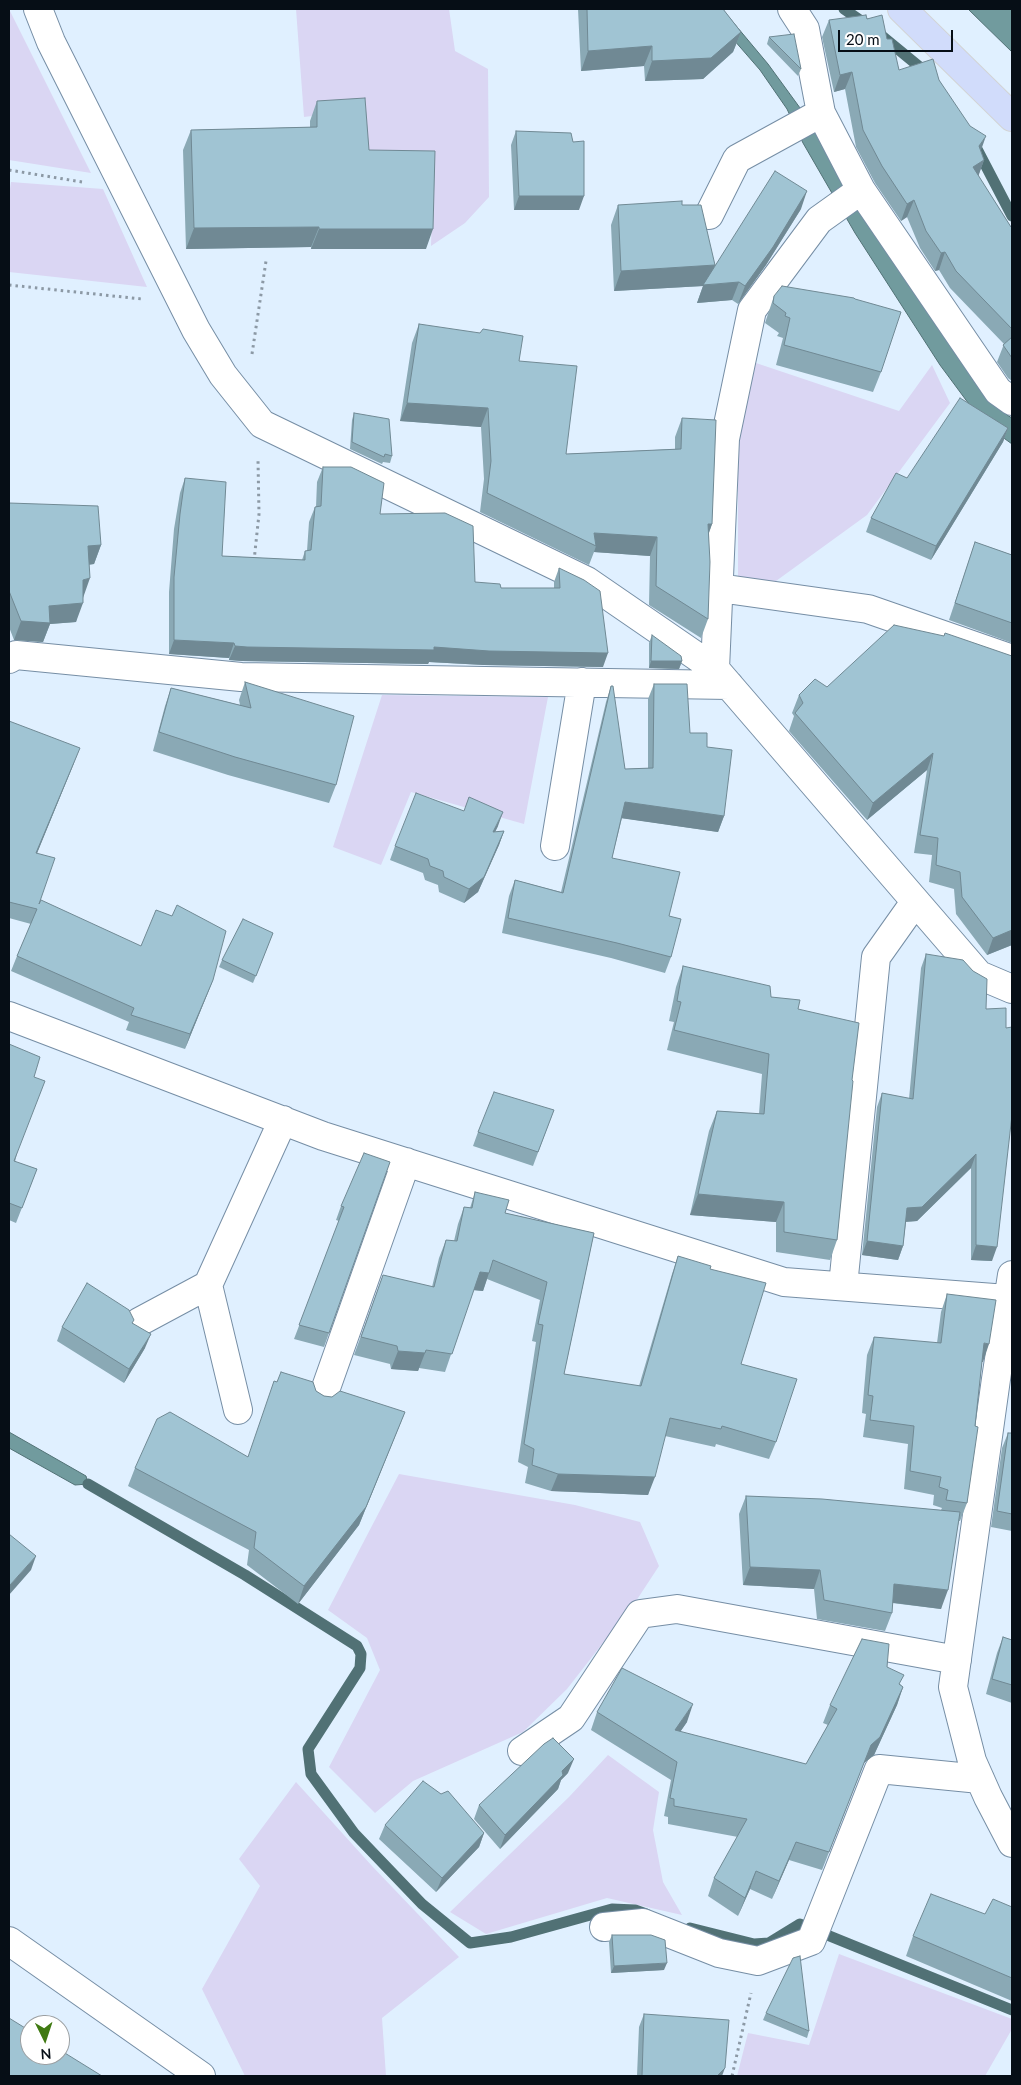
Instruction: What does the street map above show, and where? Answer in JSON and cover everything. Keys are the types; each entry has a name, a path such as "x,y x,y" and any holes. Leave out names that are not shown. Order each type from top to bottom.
{"main road":[{"path":"902,9 1012,118"}],"street":[{"path":"38,9 51,42 196,330 223,375 262,424 587,581 722,677 979,975 1012,989"},
{"path":"792,9 806,29 821,113 861,190 998,391 1012,401"},
{"path":"709,215 736,159 821,113"},
{"path":"722,677 719,588 725,439 752,310 819,220 861,190"},
{"path":"719,588 868,609 1012,659"},
{"path":"9,659 16,655 241,677 582,682 722,677"},
{"path":"555,846 582,682"},
{"path":"843,1286 876,957 916,902"},
{"path":"9,1016 323,1136 784,1282 843,1286 1010,1287 1004,1380 953,1687 972,1761 1012,1843"},
{"path":"139,1322 208,1285 283,1120"},
{"path":"322,1399 406,1162"},
{"path":"208,1285 238,1410"},
{"path":"522,1751 570,1718 640,1614 676,1609 957,1660"},
{"path":"604,1927 643,1923 719,1953 758,1961 810,1941 879,1769 980,1779"},
{"path":"9,1941 201,2076"}],"path":[{"path":"9,170 89,183 122,183"},
{"path":"254,562 259,514 258,453 242,400 266,261"},
{"path":"9,285 183,303"},
{"path":"732,2076 758,1961"}],"shaded area":[{"path":"9,9 91,173 9,160"},
{"path":"296,9 449,9 455,51 488,69 489,197 465,223 431,246 433,167 367,166 360,110 304,117"},
{"path":"707,9 722,9 768,64 819,134 965,364 1007,415 1012,418 1012,444 983,423 940,365 855,233 803,143 787,109 760,70"},
{"path":"968,9 1012,9 1012,52"},
{"path":"11,182 103,189 147,287 9,272 9,196"},
{"path":"756,363 899,411 932,365 950,403 867,515 776,581 738,581 738,436"},
{"path":"382,695 548,697 524,824 411,792 381,865 333,847"},
{"path":"9,1432 86,1476 88,1484 75,1485 9,1448"},
{"path":"399,1474 575,1505 640,1522 659,1566 638,1598 567,1689 523,1732 413,1781 375,1813 329,1767 380,1670 367,1638 328,1610"},
{"path":"608,1755 659,1792 653,1830 663,1882 682,1915 607,1898 486,1934 450,1912 569,1797"},
{"path":"296,1782 372,1866 459,1957 382,2018 386,2076 245,2076 202,1989 260,1886 239,1859"},
{"path":"839,1954 1012,2019 1012,2029 985,2076 737,2076 748,2033 809,2045"}],"building":[{"path":"587,9 723,9 741,32 711,58 652,61 652,46 588,51"},
{"path":"866,15 867,19 882,15 887,39 892,39 899,70 933,59 939,80 970,126 986,136 979,146 984,160 973,167 1012,226 1012,329 956,271 945,252 941,253 926,231 914,200 907,204 882,166 863,130 852,72 840,75 829,20"},
{"path":"794,34 801,69 769,37"},
{"path":"365,98 369,150 435,151 433,229 319,229 319,227 194,228 191,130 317,127 317,101"},
{"path":"516,131 571,133 573,142 584,141 584,196 519,196"},
{"path":"775,171 807,191 773,247 745,286 739,282 703,285"},
{"path":"682,201 682,205 701,205 715,265 621,271 618,205"},
{"path":"782,286 854,298 901,312 881,372 784,345 790,318 785,316 786,313 773,303 774,296"},
{"path":"419,324 480,333 483,329 523,336 519,361 577,366 566,454 681,449 682,418 716,420 712,524 708,524 710,562 708,619 656,586 657,537 594,533 596,546 487,493 491,461 488,408 407,403"},
{"path":"1012,337 1012,358 1003,345"},
{"path":"960,398 1008,428 936,546 871,518 896,473 907,478"},
{"path":"354,413 389,419 392,456 385,454 384,457 352,442"},
{"path":"323,467 351,467 384,483 380,514 445,513 473,526 475,582 500,584 501,588 560,588 559,568 584,580 600,591 608,653 489,651 434,647 434,650 247,647 235,646 234,643 174,640 174,577 185,478 226,482 222,556 305,560 305,551 311,550 315,507 321,506"},
{"path":"9,503 98,506 101,545 88,546 90,578 83,580 83,603 49,606 50,623 21,621 9,591"},
{"path":"975,542 1012,555 1012,623 955,603"},
{"path":"894,625 944,636 945,633 1012,656 1012,930 993,938 962,897 960,872 936,865 938,838 920,835 933,753 873,803 795,713 803,703 799,695 815,679 827,687"},
{"path":"652,635 681,656 682,661 651,661"},
{"path":"245,682 354,716 336,785 235,757 159,732 171,688 251,708"},
{"path":"654,684 687,684 690,733 707,733 707,747 732,750 724,816 625,802 612,858 680,872 669,916 681,919 671,957 508,918 515,880 563,893 611,686 613,686 625,769 653,768"},
{"path":"9,721 80,748 36,853 55,858 39,904 41,900 141,946 156,910 172,916 177,905 226,931 213,980 190,1034 131,1015 134,1008 17,956 37,909 9,902"},
{"path":"416,793 464,811 469,797 503,812 493,832 504,831 484,877 469,889 444,877 443,871 430,866 428,859 395,846"},
{"path":"243,919 273,933 256,976 222,960"},
{"path":"926,954 963,960 973,971 987,979 986,1009 1006,1008 1006,1028 1012,1027 1012,1115 997,1247 976,1245 976,1154 922,1207 907,1208 903,1246 867,1241 882,1093 913,1099"},
{"path":"683,966 770,986 771,997 800,1000 798,1009 859,1023 837,1240 784,1232 784,1202 698,1194 717,1111 764,1114 769,1054 674,1030 681,1002 677,1001"},
{"path":"9,1044 40,1057 34,1077 45,1081 14,1161 37,1169 22,1208 9,1203"},
{"path":"494,1092 554,1110 538,1152 478,1132"},
{"path":"364,1153 390,1162 329,1333 299,1325 344,1207 341,1206"},
{"path":"475,1192 509,1200 505,1213 594,1233 564,1374 641,1386 678,1256 711,1266 710,1269 766,1283 741,1364 797,1379 776,1442 722,1426 721,1429 670,1418 655,1477 558,1474 532,1465 534,1449 524,1444 543,1325 538,1324 547,1282 493,1260 489,1273 480,1272 452,1354 426,1350 425,1353 398,1351 397,1346 361,1337 383,1275 434,1287 446,1240 457,1241 464,1207 472,1208"},
{"path":"87,1283 129,1310 134,1320 132,1323 151,1334 129,1369 62,1327"},
{"path":"947,1294 996,1300 989,1344 984,1343 975,1426 978,1427 967,1503 946,1500 948,1490 939,1487 941,1477 910,1471 914,1426 870,1420 873,1396 868,1395 874,1337 941,1343"},
{"path":"281,1372 313,1382 316,1391 324,1396 332,1397 340,1391 405,1412 366,1507 304,1586 254,1548 256,1532 135,1468 157,1419 170,1412 248,1457 274,1381 277,1382"},
{"path":"1008,1433 1012,1433 1012,1514 997,1511"},
{"path":"746,1496 822,1499 960,1512 948,1590 894,1584 892,1613 824,1600 820,1570 750,1567"},
{"path":"9,1534 36,1556 10,1585 9,1584"},
{"path":"1003,1637 1012,1640 1012,1685 992,1679"},
{"path":"862,1639 889,1644 887,1667 904,1675 899,1684 903,1687 880,1737 871,1745 829,1852 796,1842 779,1881 756,1871 745,1898 714,1878 747,1819 674,1806 674,1799 670,1798 677,1762 597,1712 622,1668 693,1704 675,1730 806,1764 837,1709 830,1705"},
{"path":"553,1738 574,1759 562,1771 563,1775 505,1835 479,1805 544,1744"},
{"path":"423,1781 441,1794 448,1791 484,1833 442,1878 385,1825"},
{"path":"931,1894 985,1914 993,1899 1012,1907 1012,1978 913,1936"},
{"path":"612,1935 651,1935 665,1940 667,1963 614,1966"},
{"path":"800,1956 809,2031 766,2013 793,1958"},
{"path":"644,2014 729,2020 725,2068 718,2076 642,2076"},
{"path":"9,2018 20,2025 20,2065 70,2065 70,2056 102,2076 9,2076"}],"waterway":[{"path":"844,9 867,25"},
{"path":"882,36 927,73"},
{"path":"977,149 1012,216"},
{"path":"88,1484 245,1575 357,1646 361,1654 360,1668 308,1749 311,1774 354,1833 422,1904 470,1943 511,1937 612,1909 635,1910 646,1914"},
{"path":"690,1928 754,1944 769,1943 800,1924 1012,2010"}]}
